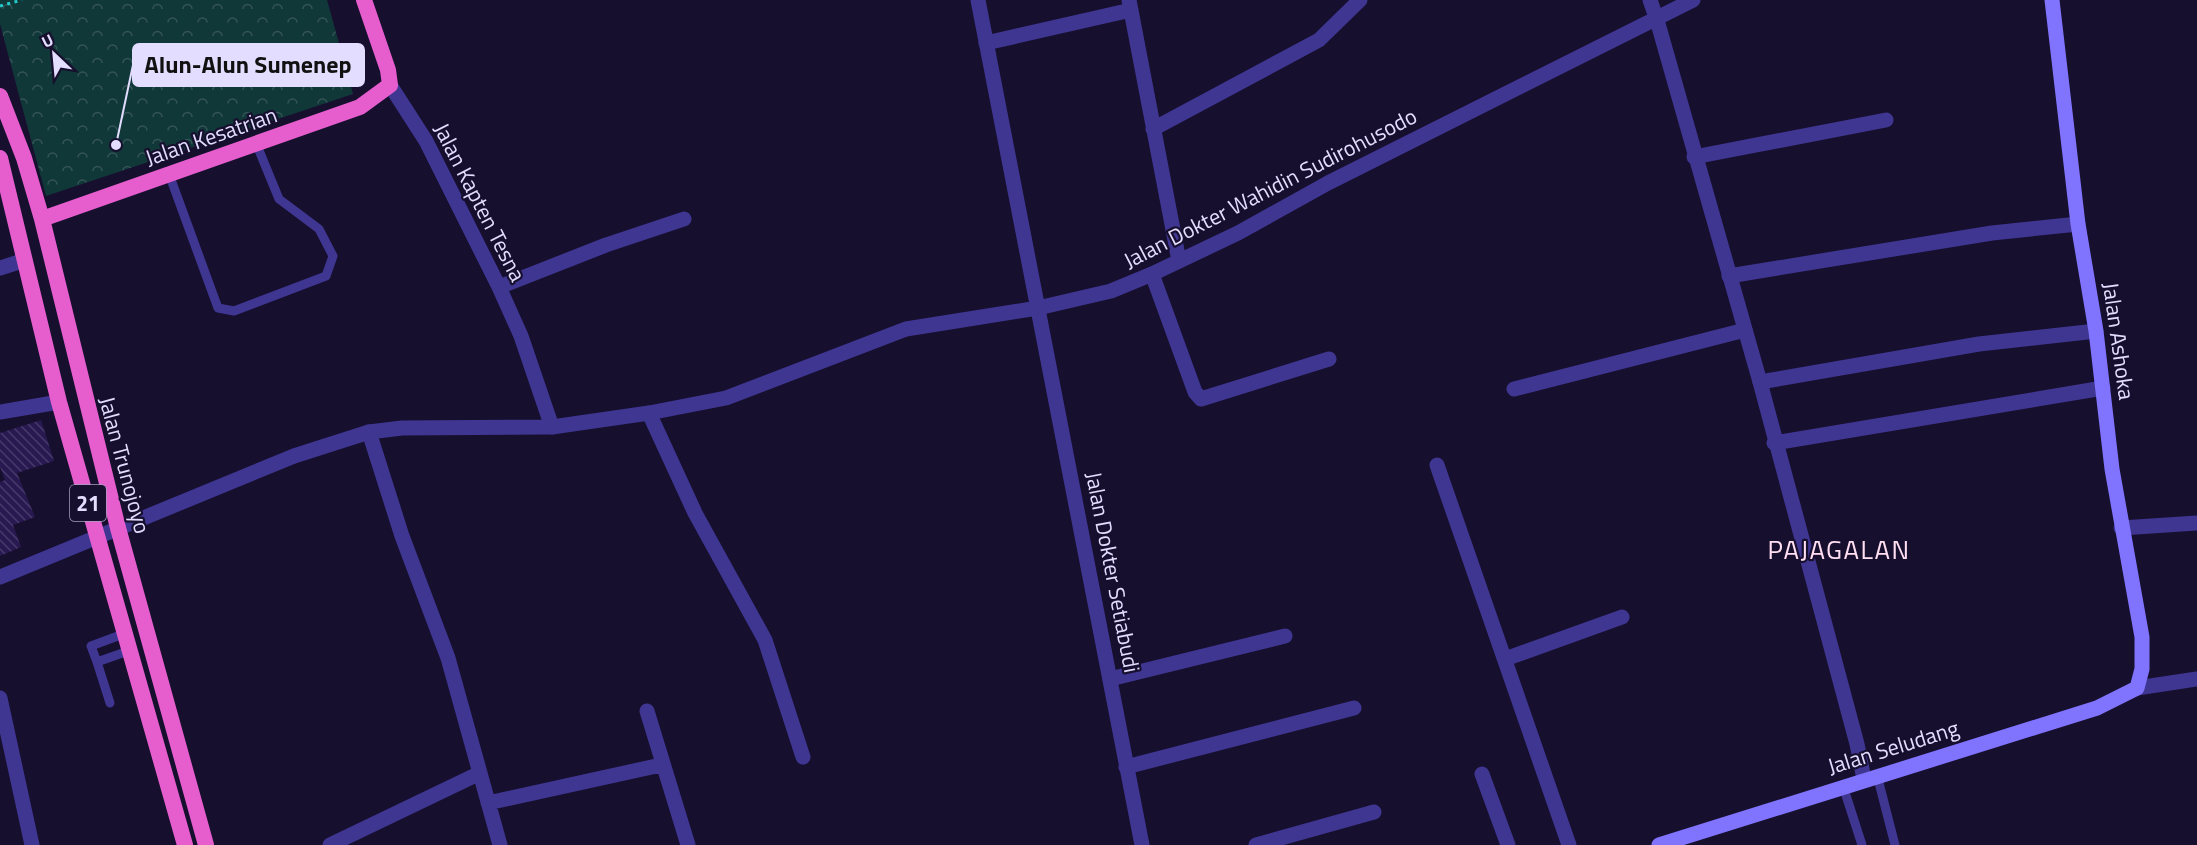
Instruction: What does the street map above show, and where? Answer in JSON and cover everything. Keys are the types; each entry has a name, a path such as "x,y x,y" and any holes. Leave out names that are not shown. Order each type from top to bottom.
{"highway":[{"name":"Jalan Kapten Tesna","path":"364,0 388,70 390,85"},
{"name":"Jalan Kesatrian","path":"42,219 360,107 390,85"},
{"name":"Jalan Trunojoyo","path":"0,96 24,158 42,219 118,528 206,845"},
{"name":"Jalan Trunojoyo","path":"0,158 59,402 185,845"},
{"path":"157,742 174,736"},
{"path":"163,766 181,761"}],"main road":[{"name":"Jalan Ashoka","path":"2052,0 2078,224 2097,331 2121,528 2142,637 2142,669 2137,687"},
{"name":"Jalan Seludang","path":"1659,845 2097,708 2137,687"}],"street":[{"name":"Jalan Dokter Setiabudi","path":"978,0 1142,845"},
{"path":"1153,129 1319,40 1360,0"},
{"path":"1650,0 1760,382 1774,443 1857,744 1871,777"},
{"name":"Jalan Dokter Wahidin Sudirohusodo","path":"0,577 294,456 369,432 402,429 552,427 649,413 726,398 906,329 1038,308 1100,294 1152,274 1238,233 1328,183 1693,0"},
{"path":"986,43 1130,5 1179,261"},
{"name":"Jalan Kapten Tesna","path":"390,85 426,141 499,287 521,336 552,427"},
{"path":"1694,157 1886,120"},
{"path":"499,287 606,245 684,219"},
{"path":"1729,276 1992,233 2078,224"},
{"path":"0,268 25,260"},
{"path":"1152,274 1195,392 1201,399 1329,359"},
{"path":"1514,389 1744,330"},
{"path":"1760,382 1979,344 2097,331"},
{"path":"1774,443 2103,388"},
{"path":"0,412 59,402"},
{"path":"649,413 695,513 765,640 803,757"},
{"path":"369,432 402,536 448,658 500,845"},
{"path":"1437,465 1569,845"},
{"path":"2121,528 2197,523"},
{"path":"1505,659 1622,617"},
{"path":"1110,679 1285,636"},
{"path":"2137,687 2197,679"},
{"path":"0,698 32,845"},
{"path":"1126,767 1354,708"},
{"path":"647,711 661,765 687,845"},
{"path":"488,803 661,765"},
{"path":"330,845 480,774"},
{"path":"1482,774 1508,845"},
{"path":"1256,845 1374,812"}],"lane":[{"path":"169,174 218,308 234,311 326,276 333,256 319,229 279,199 256,143"},
{"path":"110,703 91,646 126,633"},
{"path":"97,662 131,650"},
{"path":"1871,777 1895,845"},
{"path":"1843,786 1862,845"}],"path":[{"path":"0,6 22,0"}],"green space":[{"path":"0,0 327,0 353,94 46,196 0,24"}],"building":[{"path":"41,420 54,461 17,473 35,517 13,525 21,547 0,556 0,482 5,480 0,467 0,433"}],"place":[{"name":"Alun-Alun Sumenep","path":"116,145"}],"district":[{"name":"PAJAGALAN","path":"1839,549"}]}
